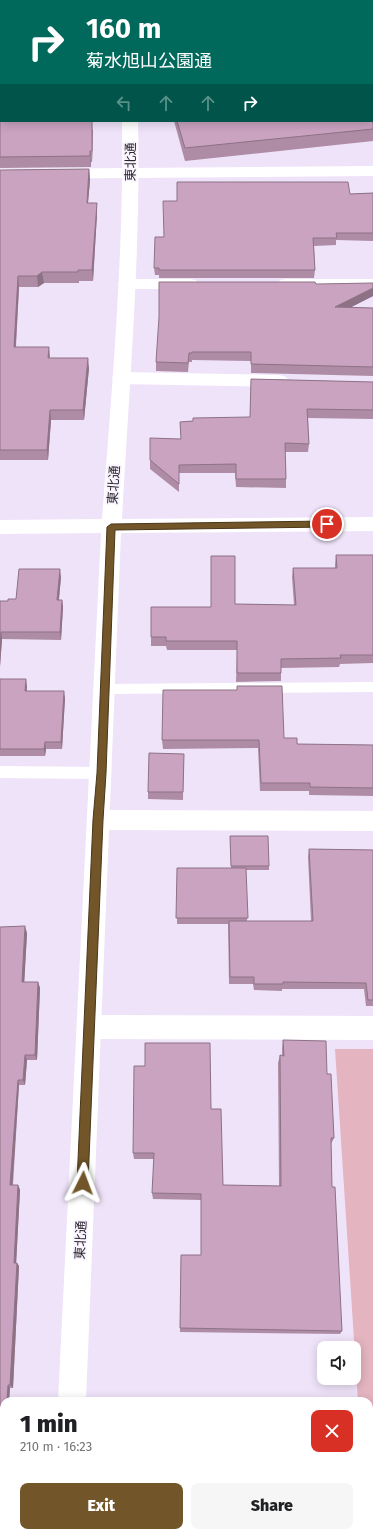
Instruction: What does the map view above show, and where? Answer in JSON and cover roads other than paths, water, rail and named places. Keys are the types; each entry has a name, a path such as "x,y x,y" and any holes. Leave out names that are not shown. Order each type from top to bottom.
{"street":[{"name":"東北通","path":"72,1397 90,1027 98,820 102,773 111,527 121,378 131,174 130,122"},
{"path":"0,174 373,171"},
{"path":"126,284 202,284"},
{"path":"272,284 373,284"},
{"path":"121,378 293,381"},
{"path":"0,527 373,524"},
{"path":"98,820 373,821"},
{"path":"90,1027 373,1028"}],"lane":[{"path":"104,689 373,687"},
{"path":"0,772 102,773"}]}
